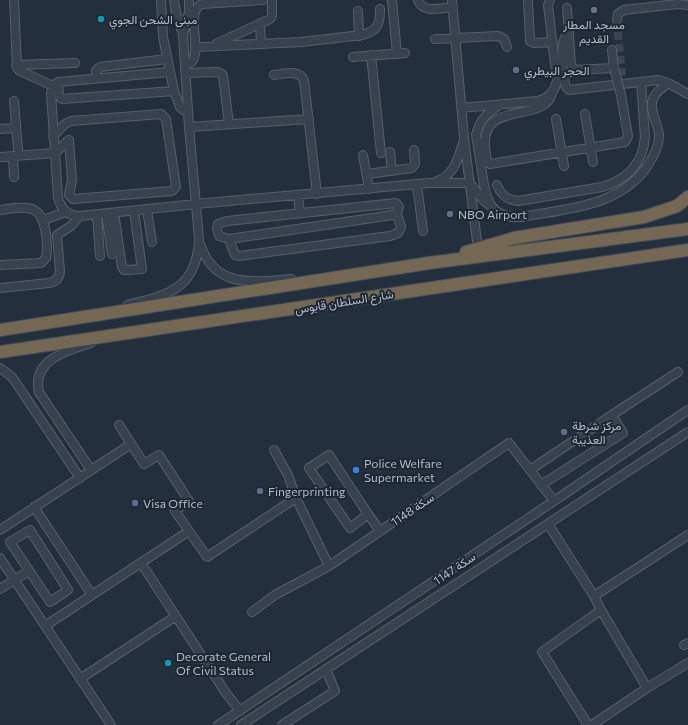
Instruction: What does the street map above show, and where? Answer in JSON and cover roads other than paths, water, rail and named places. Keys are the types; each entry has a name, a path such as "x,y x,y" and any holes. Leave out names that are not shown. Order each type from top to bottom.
{"highway":[{"path":"430,263 514,238 644,217 677,206 688,197"},
{"name":"شارع السلطان قابوس","path":"0,330 430,263 688,228"},
{"name":"شارع السلطان قابوس","path":"0,352 688,250"},
{"path":"626,259 688,255"}],"street":[{"path":"14,0 16,65 20,71 55,84 97,78 170,72"},
{"path":"161,0 167,59 174,92 180,107 183,110 188,111"},
{"path":"66,320 162,296 173,291 182,283 190,274 195,263 199,239 189,126 186,69 183,34 174,0"},
{"path":"183,34 189,12 189,0"},
{"path":"186,69 194,58 194,12 198,6 202,4 262,0"},
{"path":"211,46 271,18 272,0"},
{"path":"353,57 401,53 392,0"},
{"path":"418,0 422,7 427,9 452,4 464,138 478,249"},
{"path":"528,0 530,41 534,43 552,42"},
{"path":"550,0 548,5 557,81 550,100 545,105 499,118 490,125 485,136 486,161 490,164 623,142 627,140 628,136 614,68 612,50"},
{"path":"616,20 618,14 624,10 677,4 688,5"},
{"path":"567,8 571,67 574,70 614,68"},
{"path":"195,47 301,42 359,36 376,28 380,22 380,9"},
{"path":"358,11 359,36"},
{"path":"260,23 261,43"},
{"path":"568,32 562,45 565,84 569,90 623,80 641,82 658,80 668,83 688,94"},
{"path":"435,39 500,36 505,40 507,47"},
{"path":"371,56 381,153"},
{"path":"97,78 96,71 100,67 167,59"},
{"path":"16,65 76,64"},
{"path":"186,69 217,72 222,74 224,78 229,124"},
{"path":"274,75 297,73 303,77 317,194"},
{"path":"573,81 574,85 578,89"},
{"path":"497,185 505,197 513,201 518,201 602,187 623,178 635,166 645,145 641,82"},
{"path":"470,183 492,208 508,216 520,217 594,203 610,197 624,188 642,172 655,151 658,143 658,133 652,103 657,92 668,83"},
{"path":"55,84 59,96 62,99 174,92"},
{"path":"55,84 51,93 58,198 62,208 71,215 96,215 196,204 429,183 470,183"},
{"path":"461,108 538,101 546,98 552,92"},
{"path":"14,101 18,149"},
{"path":"492,208 484,192 476,135 480,122 484,117 501,104"},
{"path":"0,158 55,153 69,140 72,180 69,195 75,200 174,190 177,185 166,119 163,115 159,114 71,122 65,124 53,136"},
{"path":"586,114 593,162"},
{"path":"189,126 309,119"},
{"path":"556,119 564,166"},
{"path":"0,130 16,128"},
{"path":"429,183 444,178 455,166 458,162 464,138"},
{"path":"366,189 362,171 392,171 414,168 414,150"},
{"path":"390,152 392,171"},
{"path":"363,155 366,170"},
{"path":"13,156 14,178"},
{"path":"417,184 423,231"},
{"path":"298,195 300,213"},
{"path":"228,239 235,255 239,256 390,236 398,233 401,227 397,214 399,207 396,203 227,221 218,224 217,229 219,236 228,239 397,214"},
{"path":"0,210 32,209 39,213 43,220 46,246 46,256 44,260 38,263 0,265"},
{"path":"147,210 152,242"},
{"path":"110,213 122,267 124,270 142,269 134,211"},
{"path":"43,220 66,212"},
{"path":"110,213 112,254"},
{"path":"96,215 100,256"},
{"path":"0,288 56,281 60,272 57,236 71,226 80,216"},
{"path":"199,239 209,262 217,271 240,281 252,282 347,276"},
{"path":"91,470 39,392 38,380 43,366 57,355 78,347 121,335"},
{"path":"0,368 12,377 80,478"},
{"path":"530,470 678,372"},
{"name":"سكة 1147","path":"218,725 688,410"},
{"path":"541,485 624,432 612,415"},
{"path":"119,425 144,464 159,455 189,501 175,511 207,557 296,498"},
{"name":"سكة 1147","path":"242,725 688,432"},
{"path":"0,530 131,444"},
{"name":"سكة 1148","path":"252,612 275,595 329,566 509,444 554,501"},
{"path":"274,450 288,475 296,498 329,566"},
{"path":"368,514 350,528 309,468 329,455 380,531"},
{"path":"34,507 92,595"},
{"path":"548,524 594,596 647,688"},
{"path":"30,530 68,590 50,602 29,571 10,542 30,530"},
{"path":"45,626 188,531"},
{"path":"594,596 688,535"},
{"path":"0,558 110,725"},
{"path":"141,563 240,711"},
{"path":"0,589 29,571"},
{"path":"588,725 542,652 601,610"},
{"path":"80,678 176,616"},
{"path":"592,725 647,688 688,663"},
{"path":"282,725 335,691 326,669"}],"tunnel":[{"path":"617,20 622,76"}],"place":[{"name":"مسجد المطار القديم","path":"594,10"},
{"name":"مبنى الشحن الجوي","path":"101,19"},
{"name":"الحجر البيطري","path":"516,70"},
{"name":"NBO Airport","path":"450,214"},
{"name":"مركز شرطة العذيبة","path":"564,432"},
{"name":"Police Welfare Supermarket","path":"356,470"},
{"name":"Fingerprinting","path":"260,491"},
{"name":"Visa Office","path":"135,503"},
{"name":"Decorate General Of Civil Status","path":"168,663"}]}
